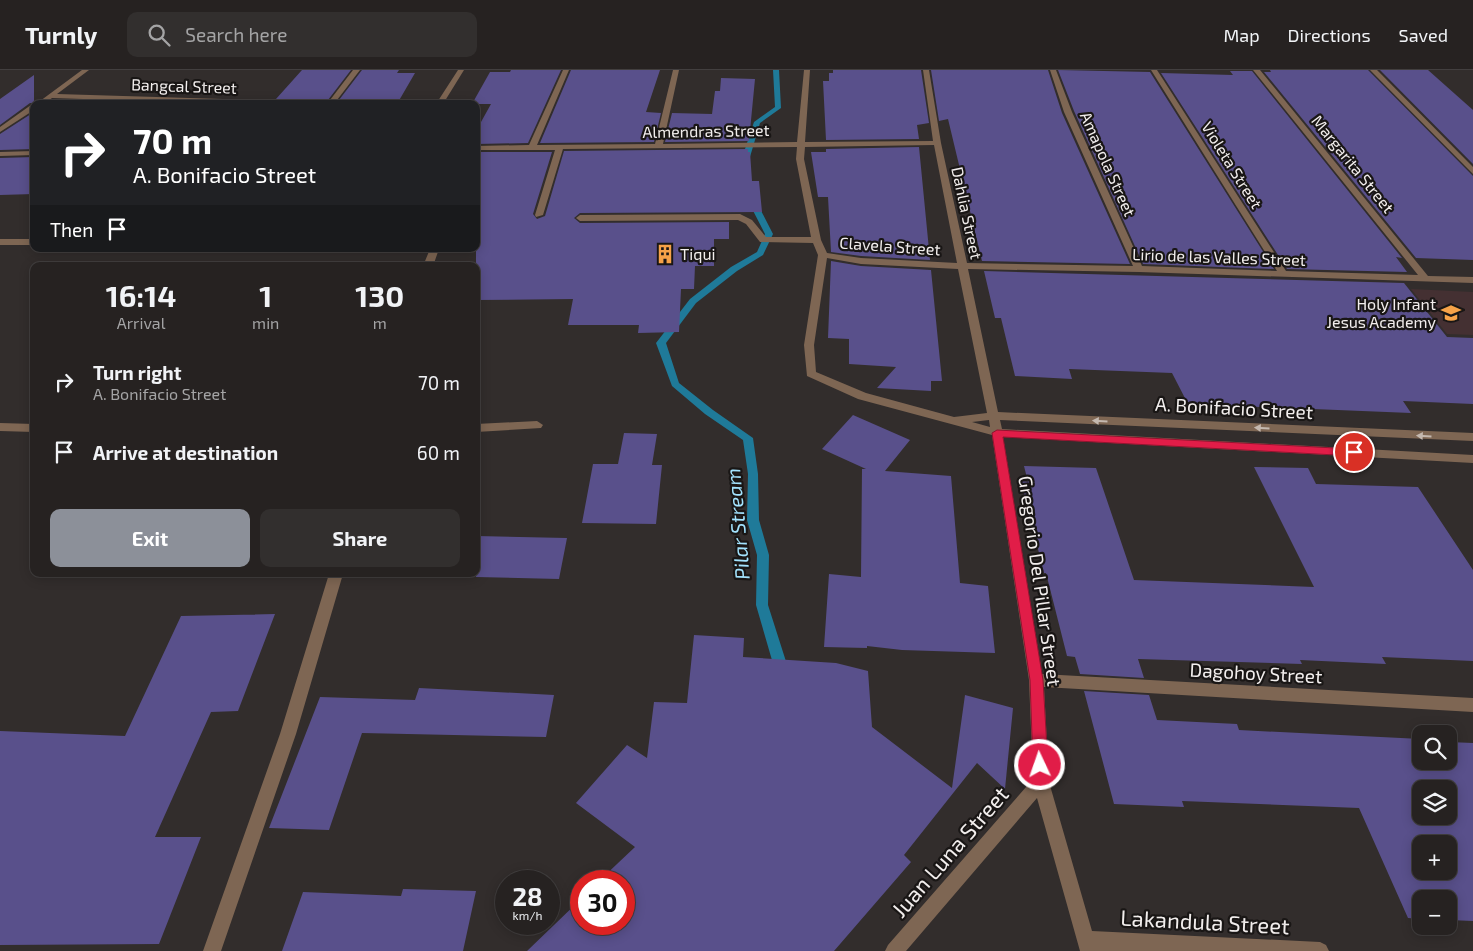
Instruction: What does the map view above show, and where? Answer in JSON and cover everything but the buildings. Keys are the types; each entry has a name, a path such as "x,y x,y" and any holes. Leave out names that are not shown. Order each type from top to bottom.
{"street":[{"path":"44,100 86,70"},
{"path":"333,100 357,70"},
{"path":"442,100 461,70"},
{"path":"532,148 566,70"},
{"path":"659,145 676,70"},
{"name":"Clavela Street","path":"807,70 803,144 800,159 816,240 823,255 861,261 963,266"},
{"name":"Dahlia Street","path":"926,70 937,143 982,362"},
{"name":"Amapola Street","path":"1053,70 1068,112 1139,269"},
{"name":"Violeta Street","path":"1154,70 1284,275"},
{"name":"Margarita Street","path":"1256,70 1426,279"},
{"path":"1373,70 1473,172"},
{"name":"Bangcal Street","path":"50,96 184,100"},
{"path":"0,130 30,110"},
{"name":"Almendras Street","path":"480,148 937,143"},
{"path":"539,215 559,148"},
{"path":"0,154 30,153"},
{"path":"580,218 740,217 749,222 763,240 816,240"},
{"path":"0,242 30,242"},
{"name":"A. Bonifacio Street","path":"823,255 809,345 811,374 862,396 997,433 1473,458"},
{"name":"Lirio de las Valles Street","path":"963,266 1139,269 1473,280"},
{"name":"Gregorio Del Pillar Street","path":"982,362 997,433 1036,680 1041,782 1088,946"},
{"name":"A. Bonifacio Street","path":"951,420 994,416 1473,437"},
{"path":"480,428 537,425"},
{"path":"0,427 30,428"},
{"path":"212,951 288,734 335,577"},
{"name":"Dagohoy Street","path":"1036,680 1473,705"},
{"name":"Juan Luna Street","path":"894,951 1041,782"},
{"name":"Lakandula Street","path":"1088,946 1320,951"}],"shaded area":[{"name":"Holy Infant Jesus Academy","path":"1411,289 1473,292 1473,335 1447,334"}],"waterway":[{"path":"743,167 757,122 778,108 776,70"},
{"name":"Pilar Stream","path":"751,199 769,234 760,253 734,269 693,301 661,343 675,384 709,412 748,438 753,474 753,520 763,555 762,605 783,674"}],"place":[{"name":"Tiqui","path":"665,254"},
{"name":"Holy Infant Jesus Academy","path":"1451,313"}],"route":[{"path":"1040,765 1036,680 997,433 1354,452"}]}
